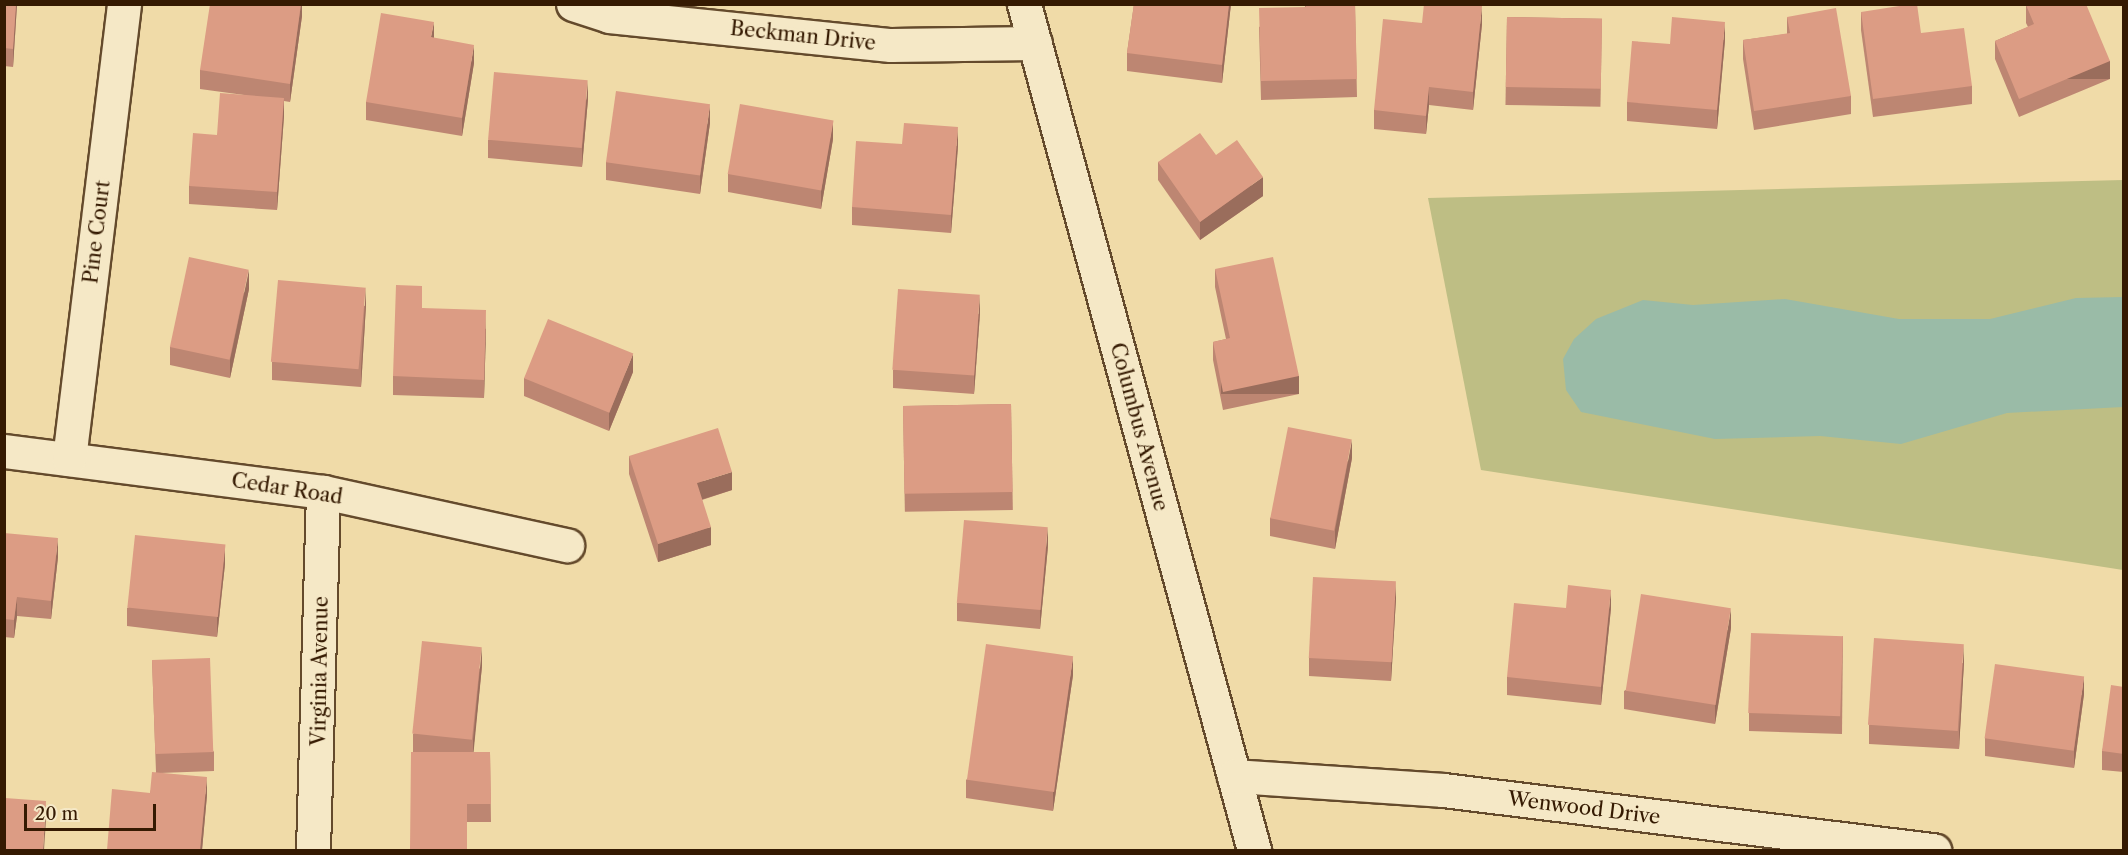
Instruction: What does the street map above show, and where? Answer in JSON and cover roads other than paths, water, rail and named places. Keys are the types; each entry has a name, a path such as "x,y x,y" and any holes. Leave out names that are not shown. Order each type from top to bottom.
{"street":[{"name":"Pine Court","path":"69,459 124,4"},
{"name":"Beckman Drive","path":"573,4 609,16 891,45 1035,43"},
{"name":"Columbus Avenue","path":"1024,4 1254,850"},
{"name":"Cedar Road","path":"4,451 323,492 567,545"},
{"name":"Virginia Avenue","path":"313,850 323,492"},
{"name":"Wenwood Drive","path":"1234,776 1443,790 1934,850"}]}
